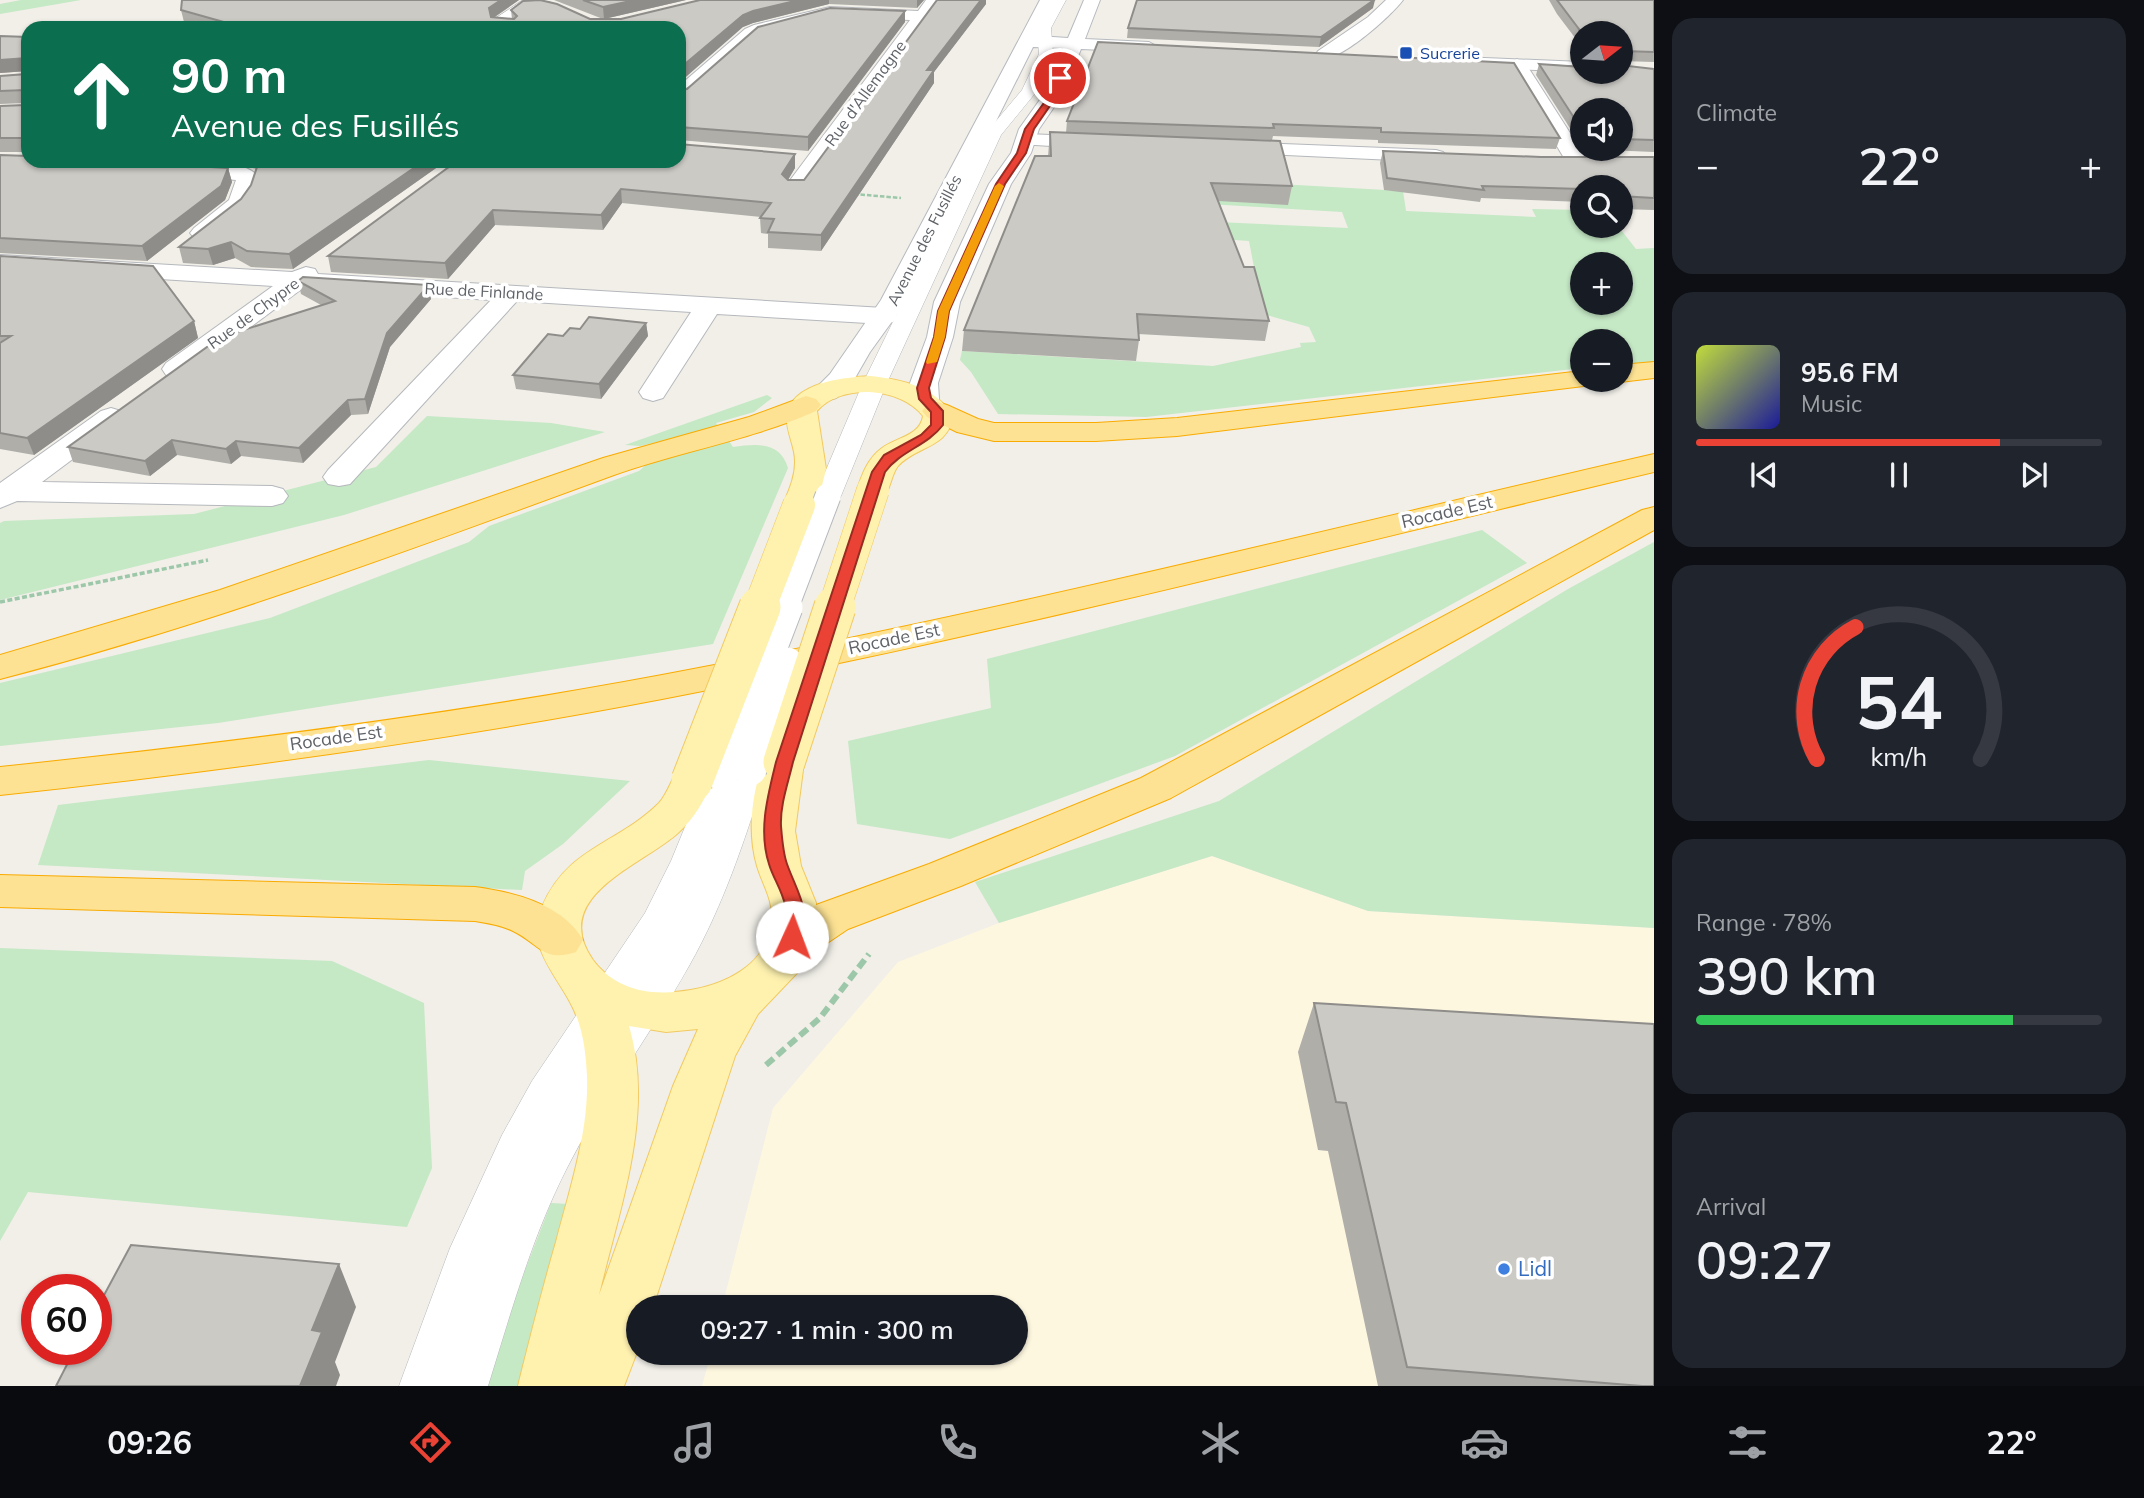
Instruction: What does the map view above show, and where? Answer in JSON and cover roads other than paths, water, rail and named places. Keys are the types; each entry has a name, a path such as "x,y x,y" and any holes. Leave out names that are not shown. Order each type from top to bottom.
{"highway":[{"path":"1633,372 1654,370"},
{"path":"931,405 968,426 995,432 1108,432 1177,427 1570,380"},
{"path":"0,667 211,605 400,542 643,454 745,430 816,399"},
{"name":"Rocade Est","path":"0,781 150,764 452,721 750,670 1035,608 1654,463"},
{"path":"789,945 832,917 945,875 1156,788 1654,517"},
{"path":"0,891 475,904 510,909 548,929 560,940"}],"main road":[{"path":"837,496 811,468 808,438 801,419 816,399 851,386 882,386 931,405"},
{"name":"Avenue des Fusillés","path":"837,496 880,468 889,457 926,438 938,422 931,405"},
{"path":"548,1386 597,1189 612,1105 609,1013 572,971 560,940 565,906 578,883 600,863 666,821 681,804 737,771 837,496"},
{"path":"737,771 837,496"},
{"path":"609,1013 663,1013 698,1010 721,1004 751,989 775,969 789,945 796,914 793,898 777,863 772,826 774,806 737,771"},
{"path":"594,1386 627,1300 716,1043 751,989"}],"street":[{"name":"Rue d'Allemagne","path":"796,187 934,0"},
{"name":"Avenue des Fusillés","path":"931,405 924,383 940,337 944,311 1000,184 1021,153 1030,129 1050,100 1048,0"},
{"name":"Avenue des Fusillés","path":"816,399 841,379 884,316 944,202 1050,42 1092,0"},
{"path":"1348,57 1317,55 1374,21 1395,0"},
{"path":"686,90 751,33 760,29 830,12 922,16"},
{"path":"1050,42 1162,48"},
{"path":"1448,61 1570,67"},
{"path":"1517,64 1570,150"},
{"path":"1026,140 1127,144"},
{"path":"1209,147 1455,157"},
{"path":"1551,160 1570,158"},
{"path":"788,159 815,162"},
{"path":"154,271 239,203 248,178 237,172 162,168"},
{"name":"Rue de Chypre","path":"5,494 324,261"},
{"name":"Rue de Finlande","path":"0,262 884,316"},
{"path":"339,477 512,292"},
{"path":"653,392 709,305"},
{"path":"5,494 272,496"}],"lane":[{"path":"1050,42 1044,28 1059,0"},
{"path":"837,496 882,386 993,134 1029,91 1070,0"},
{"path":"501,21 523,4 547,5 559,9"},
{"path":"424,1386 476,1237 512,1158 535,1114 609,1013 737,771"},
{"path":"463,1386 497,1280 537,1184 580,1101 609,1013"}],"place":[{"name":"Sucrerie","path":"1406,53"},
{"name":"Lidl","path":"1504,1269"}]}
